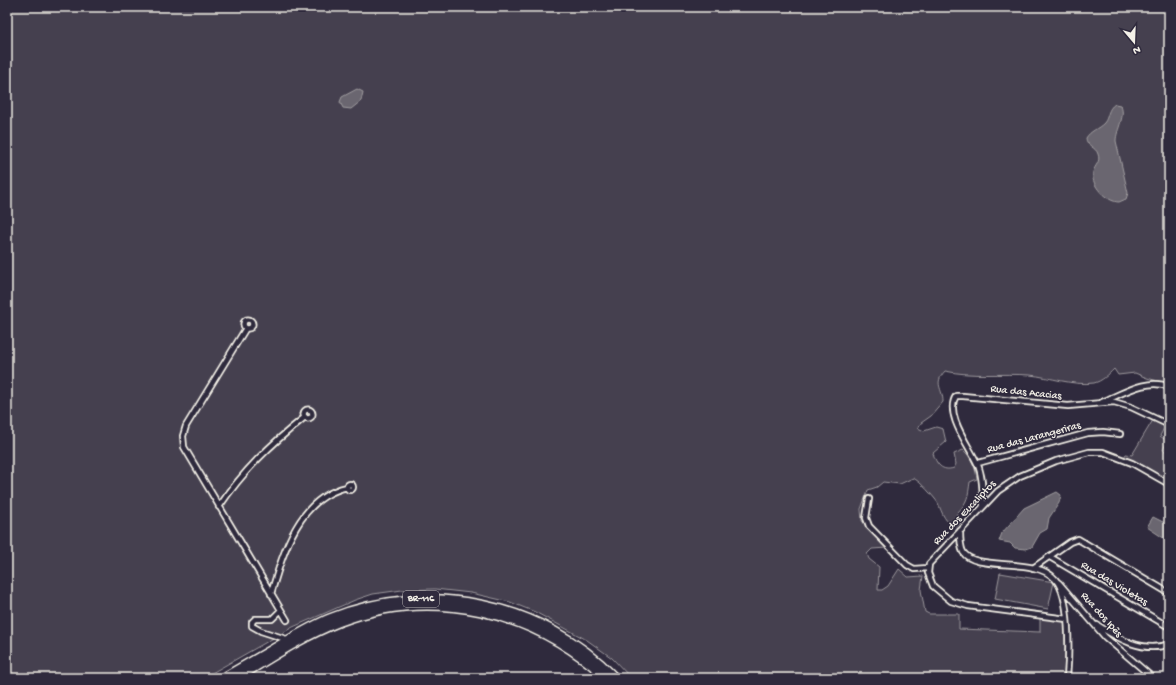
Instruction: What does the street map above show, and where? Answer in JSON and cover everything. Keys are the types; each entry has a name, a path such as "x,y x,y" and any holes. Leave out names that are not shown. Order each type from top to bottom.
{"highway":[{"name":"BR-116","path":"223,678 331,618 378,604 412,599 460,600 499,608 522,615 547,627 586,651 616,678"},
{"name":"BR-116","path":"238,678 294,644 339,622 386,610 428,606 479,611 518,622 539,631 569,648 606,678"}],"street":[{"path":"246,328 186,426 183,436 185,451 287,620"},
{"path":"1096,404 1147,385 1161,384 1169,387"},
{"name":"Rua das Acacias","path":"978,463 963,440 957,424 954,397 963,396 1068,406 1114,402 1131,407 1169,425"},
{"path":"219,507 231,488 255,460 305,417"},
{"name":"Rua das Larangeriras","path":"978,463 1088,433 1103,432 1120,434"},
{"name":"Rua dos Eucaliptos","path":"928,568 932,560 998,491 1020,476 1056,461 1089,452 1104,452 1132,463 1169,484"},
{"path":"978,463 982,477 983,506"},
{"path":"271,594 285,549 296,525 325,496 336,490 347,487"},
{"path":"869,500 866,518 871,529 907,565 914,569 928,568 933,586 951,601 968,606 1067,619"},
{"path":"960,531 963,552 970,559 982,563 999,563 1033,568 1047,573 1055,579 1061,591 1067,619 1067,678"},
{"path":"1033,568 1075,539 1082,540 1169,593"},
{"name":"Rua das Violetas","path":"1050,557 1169,627"},
{"name":"Rua dos Ipês","path":"1055,579 1105,637 1153,678"},
{"path":"281,610 272,619 255,619 252,622 252,626 261,632 289,640"},
{"path":"1092,622 1111,635 1138,645 1159,647 1169,644"}],"shaded area":[{"path":"7,7 1169,7 1169,384 1135,373 1118,375 1114,369 1100,381 1086,384 1030,375 976,374 945,371 941,375 939,383 943,402 931,416 921,423 918,428 924,431 936,427 943,429 946,442 933,453 938,464 943,468 954,468 956,464 954,454 963,450 973,463 977,479 970,482 967,499 957,513 961,523 957,526 947,521 944,518 938,503 923,486 913,478 900,484 883,482 877,487 868,490 861,509 862,521 887,548 872,549 867,554 869,559 879,567 878,590 882,590 888,586 899,569 908,577 923,576 921,590 925,612 929,614 959,614 959,629 1040,632 1040,618 1065,622 1065,678 631,678 612,658 587,640 535,612 510,602 471,593 435,589 402,590 373,594 355,600 293,627 203,678 7,678"},
{"path":"357,89 363,92 361,101 351,109 343,108 340,102 342,97"},
{"path":"1115,104 1120,105 1122,109 1122,117 1116,141 1128,193 1126,199 1119,202 1109,199 1100,192 1094,182 1093,172 1099,157 1097,152 1086,141 1086,138 1090,134 1104,123 1109,111"},
{"path":"1153,420 1165,426 1160,436 1167,441 1163,450 1169,453 1169,482 1124,457 1126,454 1132,455"},
{"path":"1057,492 1061,495 1059,503 1049,518 1047,529 1040,533 1032,547 1026,549 1015,548 1010,543 999,541 1002,533 1024,508"},
{"path":"1153,517 1169,525 1168,541 1147,527"},
{"path":"1000,573 1054,582 1048,609 995,599"}]}
